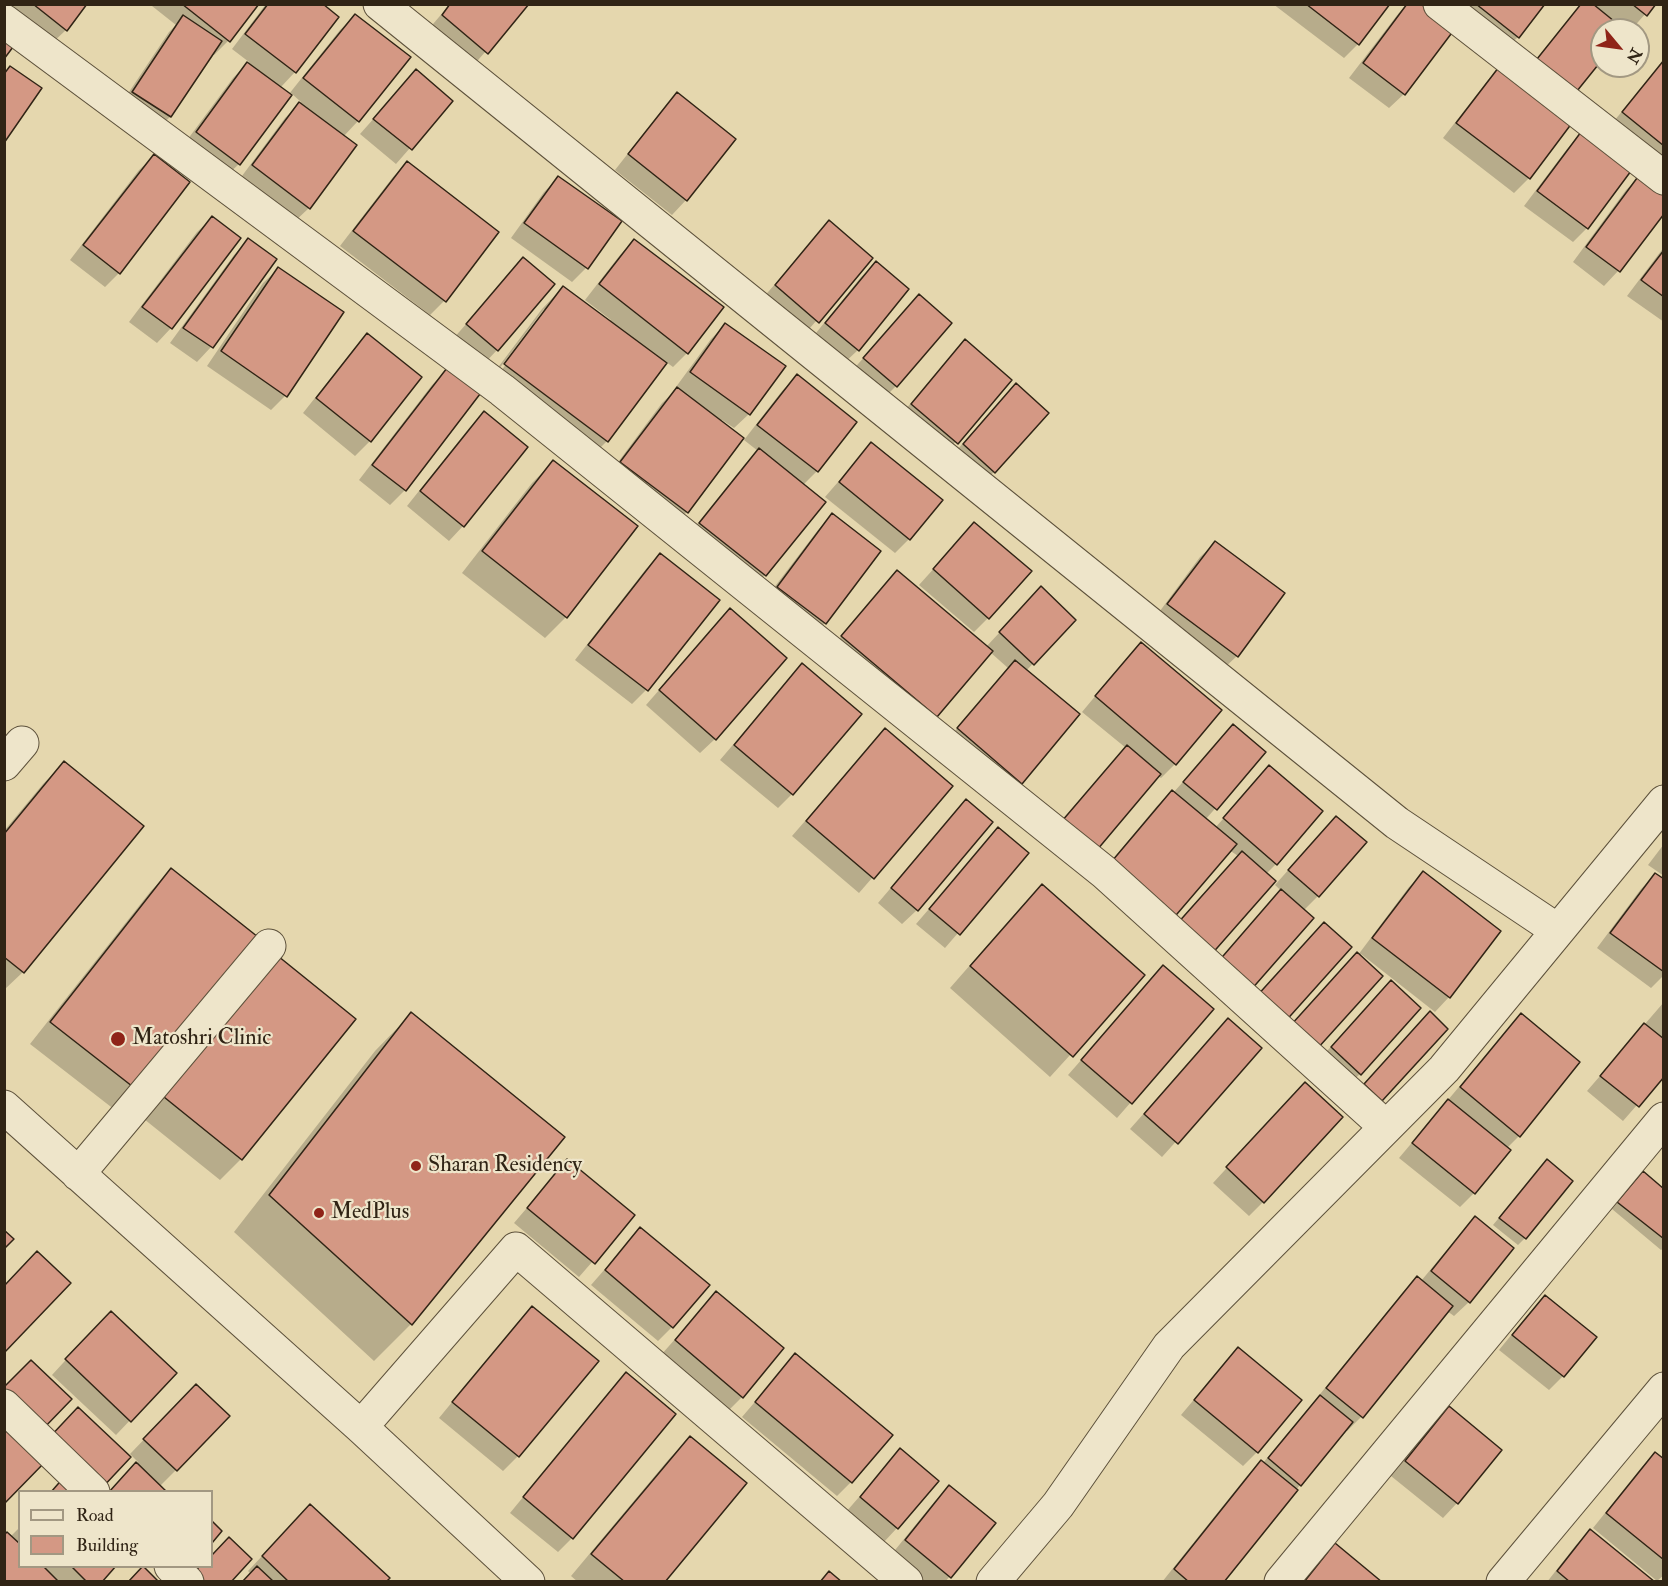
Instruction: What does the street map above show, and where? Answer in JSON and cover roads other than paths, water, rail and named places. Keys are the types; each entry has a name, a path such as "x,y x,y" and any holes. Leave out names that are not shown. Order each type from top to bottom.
{"street":[{"path":"380,4 1397,823 1557,930"},
{"path":"1440,4 1664,178"},
{"path":"4,21 502,390 1104,872 1386,1127"},
{"path":"993,1581 1058,1505 1169,1346 1444,1069 1664,802"},
{"path":"78,1174 269,946"},
{"path":"4,1107 361,1427 528,1581"},
{"path":"1281,1581 1664,1119"},
{"path":"361,1427 516,1249 906,1581"},
{"path":"1503,1581 1664,1389"},
{"path":"4,1406 92,1490"},
{"path":"173,1568 187,1581"}],"place":[{"name":"Matoshri Clinic","path":"118,1039"},
{"name":"Sharan Residency","path":"416,1166"},
{"name":"MedPlus","path":"319,1213"}]}
